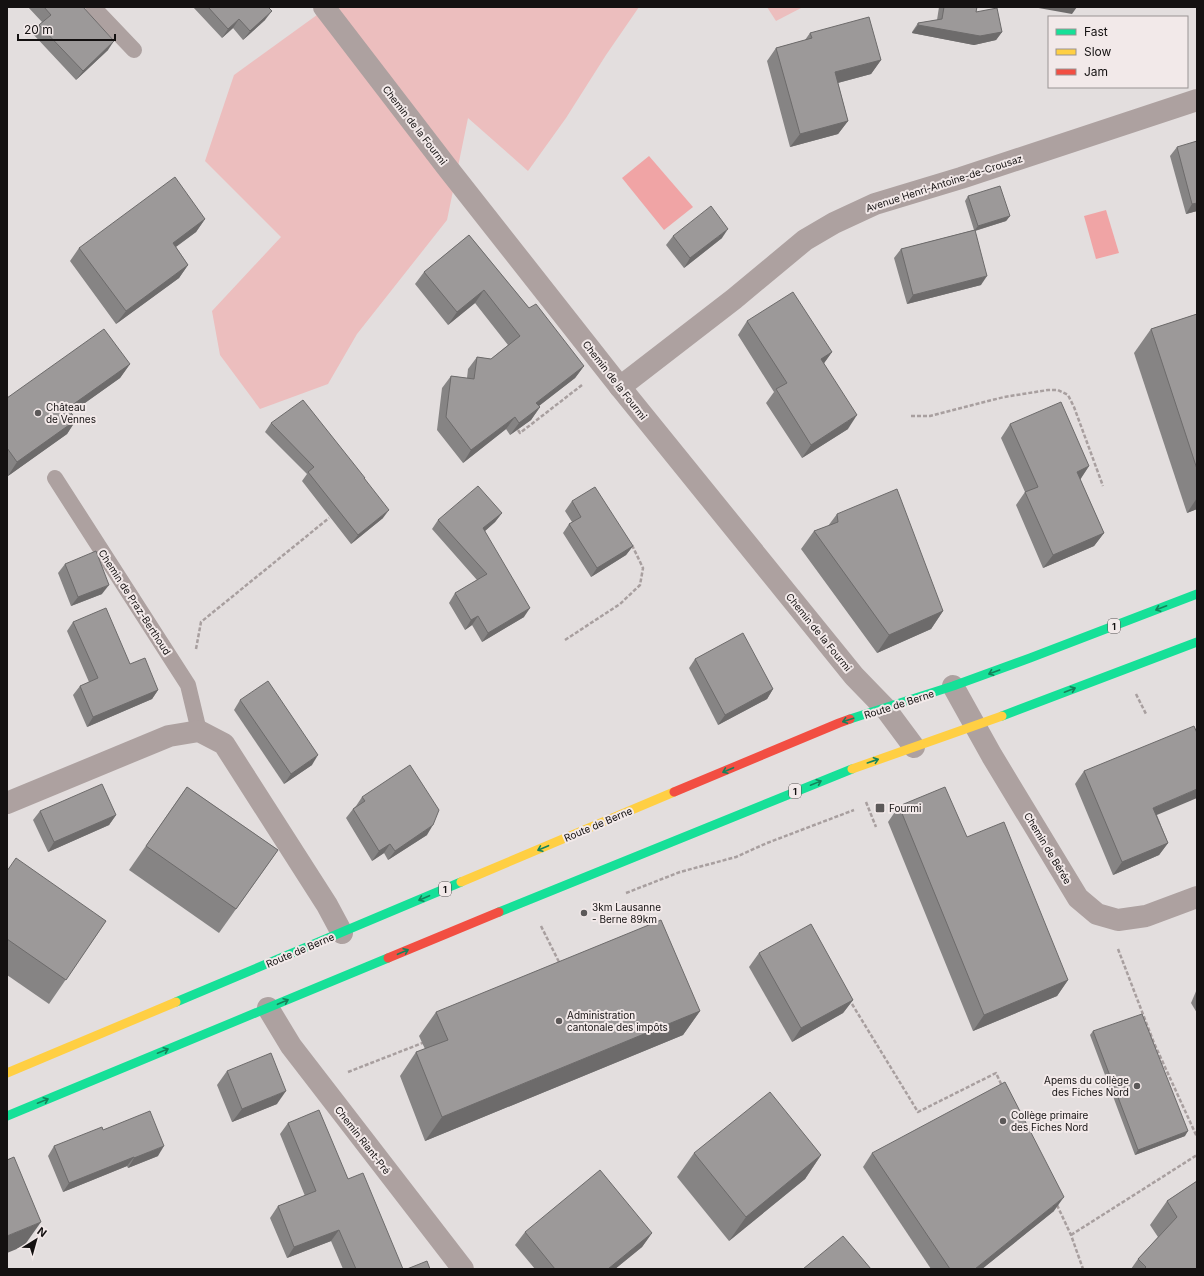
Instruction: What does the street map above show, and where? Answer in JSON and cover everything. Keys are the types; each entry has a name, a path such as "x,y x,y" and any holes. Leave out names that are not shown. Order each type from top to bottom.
{"main road":[{"name":"Route de Berne","path":"7,1073 839,723 953,686 1038,656 1197,594"},
{"name":"1","path":"7,1116 603,869 859,766 976,726 1197,642"}],"street":[{"name":"Chemin de la Fourmi","path":"324,7 446,166 620,388 854,676 885,708 914,747"},
{"name":"Avenue Henri-Antoine-de-Crousaz","path":"620,388 734,299 805,240 834,223 874,204 961,178 1197,100"},
{"name":"Chemin de Bérée","path":"953,686 996,762 1078,898 1097,914 1118,920 1146,916 1197,897"},
{"path":"7,803 169,736 200,731 224,744 327,905 342,933"},
{"name":"Chemin Riant-Pré","path":"268,1008 291,1046 463,1269"}],"lane":[{"path":"93,7 134,50"},
{"name":"Chemin de Praz-Berthoud","path":"55,478 188,685 200,731"}],"path":[{"path":"518,430 520,433 584,383"},
{"path":"911,416 930,416 1004,398 1048,390 1058,390 1068,395 1074,407 1103,486"},
{"path":"188,685 201,622 329,518"},
{"path":"565,640 620,604 640,585 643,568 629,541"},
{"path":"1134,690 1146,714"},
{"path":"866,802 876,827"},
{"path":"680,872 736,857 854,810"},
{"path":"540,923 562,969"},
{"path":"1116,942 1154,1044 1197,1137"},
{"path":"852,1004 918,1112 996,1073 1002,1088"},
{"path":"320,1084 430,1040"},
{"path":"1071,1236 1197,1155"},
{"path":"1055,1200 1071,1236 1083,1269"}],"shaded area":[{"path":"328,7 639,7 566,118 528,171 468,118 447,220 357,334 328,384 260,409 220,355 212,311 281,237 205,161 234,75"},
{"path":"767,7 803,7 776,21"},
{"path":"649,156 693,207 664,230 622,178"},
{"path":"1106,210 1119,253 1096,259 1084,216"}],"building":[{"path":"44,7 83,7 114,41 83,71 39,25 51,15"},
{"path":"208,7 268,7 272,11 250,31 239,19 228,29"},
{"path":"944,7 977,7 976,12 997,8 1002,32 980,36 918,25 918,23 942,19"},
{"path":"869,17 881,60 835,72 848,121 800,134 776,48 812,38 810,33"},
{"path":"1197,141 1197,203 1192,204 1177,147"},
{"path":"175,177 205,219 173,243 188,265 126,311 79,248"},
{"path":"1000,186 1010,216 978,226 968,196"},
{"path":"711,206 728,229 690,258 673,236"},
{"path":"975,230 987,276 913,295 901,249"},
{"path":"469,235 529,308 536,304 584,366 536,403 540,407 519,423 515,417 471,450 446,417 451,376 474,379 477,357 491,359 520,336 484,290 457,312 424,272"},
{"path":"793,292 832,352 821,359 857,415 811,445 776,389 787,383 747,321"},
{"path":"1197,314 1197,469 1151,329"},
{"name":"Château de Vennes","path":"104,329 130,364 68,408 76,420 17,462 7,448 7,398"},
{"path":"303,400 389,510 358,535 308,472 314,467 271,423"},
{"path":"1061,402 1089,466 1077,472 1104,533 1053,555 1025,492 1038,487 1010,424"},
{"path":"478,486 502,513 483,528 530,608 488,633 478,616 471,620 455,593 487,574 438,520"},
{"path":"595,487 633,546 597,568 569,524 581,517 572,501"},
{"path":"897,489 943,611 889,635 814,531 838,522 837,514"},
{"path":"96,551 109,585 78,597 65,564"},
{"path":"106,608 130,664 145,658 158,690 93,717 80,686 98,678 73,622"},
{"path":"743,633 773,689 725,715 695,659"},
{"path":"268,681 318,755 291,774 240,700"},
{"path":"1194,726 1197,733 1197,789 1153,808 1168,843 1122,862 1084,771"},
{"path":"410,765 439,810 433,825 395,851 390,844 379,851 353,809 365,801 362,797"},
{"path":"102,784 116,815 54,842 40,811"},
{"path":"187,787 278,850 236,909 146,846"},
{"path":"945,787 967,837 1004,822 1068,980 984,1015 899,806"},
{"path":"16,858 106,921 66,980 7,939 7,871"},
{"path":"661,920 700,1011 442,1117 416,1052 448,1040 436,1012"},
{"path":"811,924 853,1000 801,1028 759,953"},
{"name":"Apems du collège des Fiches Nord","path":"1142,1014 1188,1131 1138,1150 1093,1031"},
{"path":"271,1053 286,1091 242,1109 227,1071"},
{"path":"1005,1082 1064,1197 975,1269 950,1269 872,1153"},
{"path":"770,1092 821,1155 746,1217 694,1153"},
{"path":"319,1110 348,1179 363,1173 403,1269 356,1269 339,1230 294,1247 278,1206 316,1191 288,1123"},
{"path":"150,1111 164,1146 69,1183 54,1146 102,1127 103,1130"},
{"path":"14,1157 41,1222 7,1236 7,1160"},
{"path":"600,1170 652,1233 608,1269 555,1269 525,1232"},
{"path":"1197,1181 1197,1269 1144,1269 1146,1267 1138,1259 1177,1217 1167,1201"},
{"path":"843,1236 871,1269 803,1269"},
{"path":"427,1261 430,1269 407,1269"}],"traffic: fast":[{"path":"850,719 953,686 1197,594"},
{"path":"1002,716 1197,642"},
{"path":"499,912 852,769"},
{"path":"176,1002 461,882"},
{"path":"7,1116 388,958"}],"traffic: slow":[{"path":"852,769 1002,716"},
{"path":"461,882 674,792"},
{"path":"7,1073 176,1002"}],"traffic: jam":[{"path":"674,792 850,719"},
{"path":"388,958 499,912"}],"place":[{"name":"Château de Vennes","path":"38,413"},
{"name":"Fourmi","path":"880,808"},
{"name":"3km Lausanne - Berne 89km","path":"584,913"},
{"name":"Administration cantonale des impôts","path":"559,1021"},
{"name":"Apems du collège des Fiches Nord","path":"1137,1086"},
{"name":"Collège primaire des Fiches Nord","path":"1003,1121"}]}
